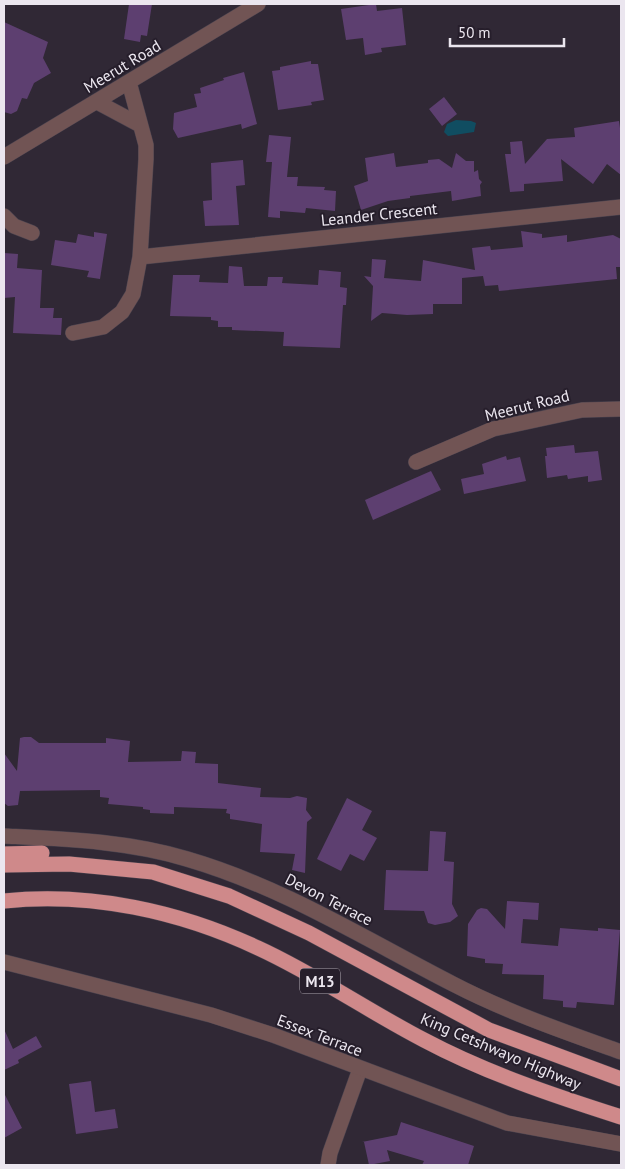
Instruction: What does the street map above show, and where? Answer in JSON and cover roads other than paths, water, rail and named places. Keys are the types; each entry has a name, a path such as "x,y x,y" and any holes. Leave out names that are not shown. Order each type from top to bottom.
{"highway":[{"path":"4,854 45,853 72,856 112,862 138,870"},
{"name":"King Cetshwayo Highway","path":"4,865 69,864 138,870 185,881 266,911 489,1030 621,1079"},
{"name":"King Cetshwayo Highway","path":"4,901 48,899 129,906 170,914 206,926 258,948 425,1041 528,1085 621,1117"}],"street":[{"name":"Meerut Road","path":"4,157 258,4"},
{"path":"73,333 103,327 122,312 133,294 140,257 146,145 129,82"},
{"path":"97,102 140,125"},
{"name":"Leander Crescent","path":"140,257 621,206"},
{"path":"4,216 14,226 32,233"},
{"name":"Meerut Road","path":"416,462 494,429 582,410 621,409"},
{"name":"Devon Terrace","path":"4,836 75,840 134,847 186,858 240,876 306,905 455,985 540,1023 621,1052"},
{"name":"Essex Terrace","path":"4,962 210,1015 273,1035 507,1123 621,1144"},
{"path":"328,1165 330,1152 360,1069"}],"water":[{"path":"456,120 476,123 474,132 448,136 444,132 447,124"}]}
